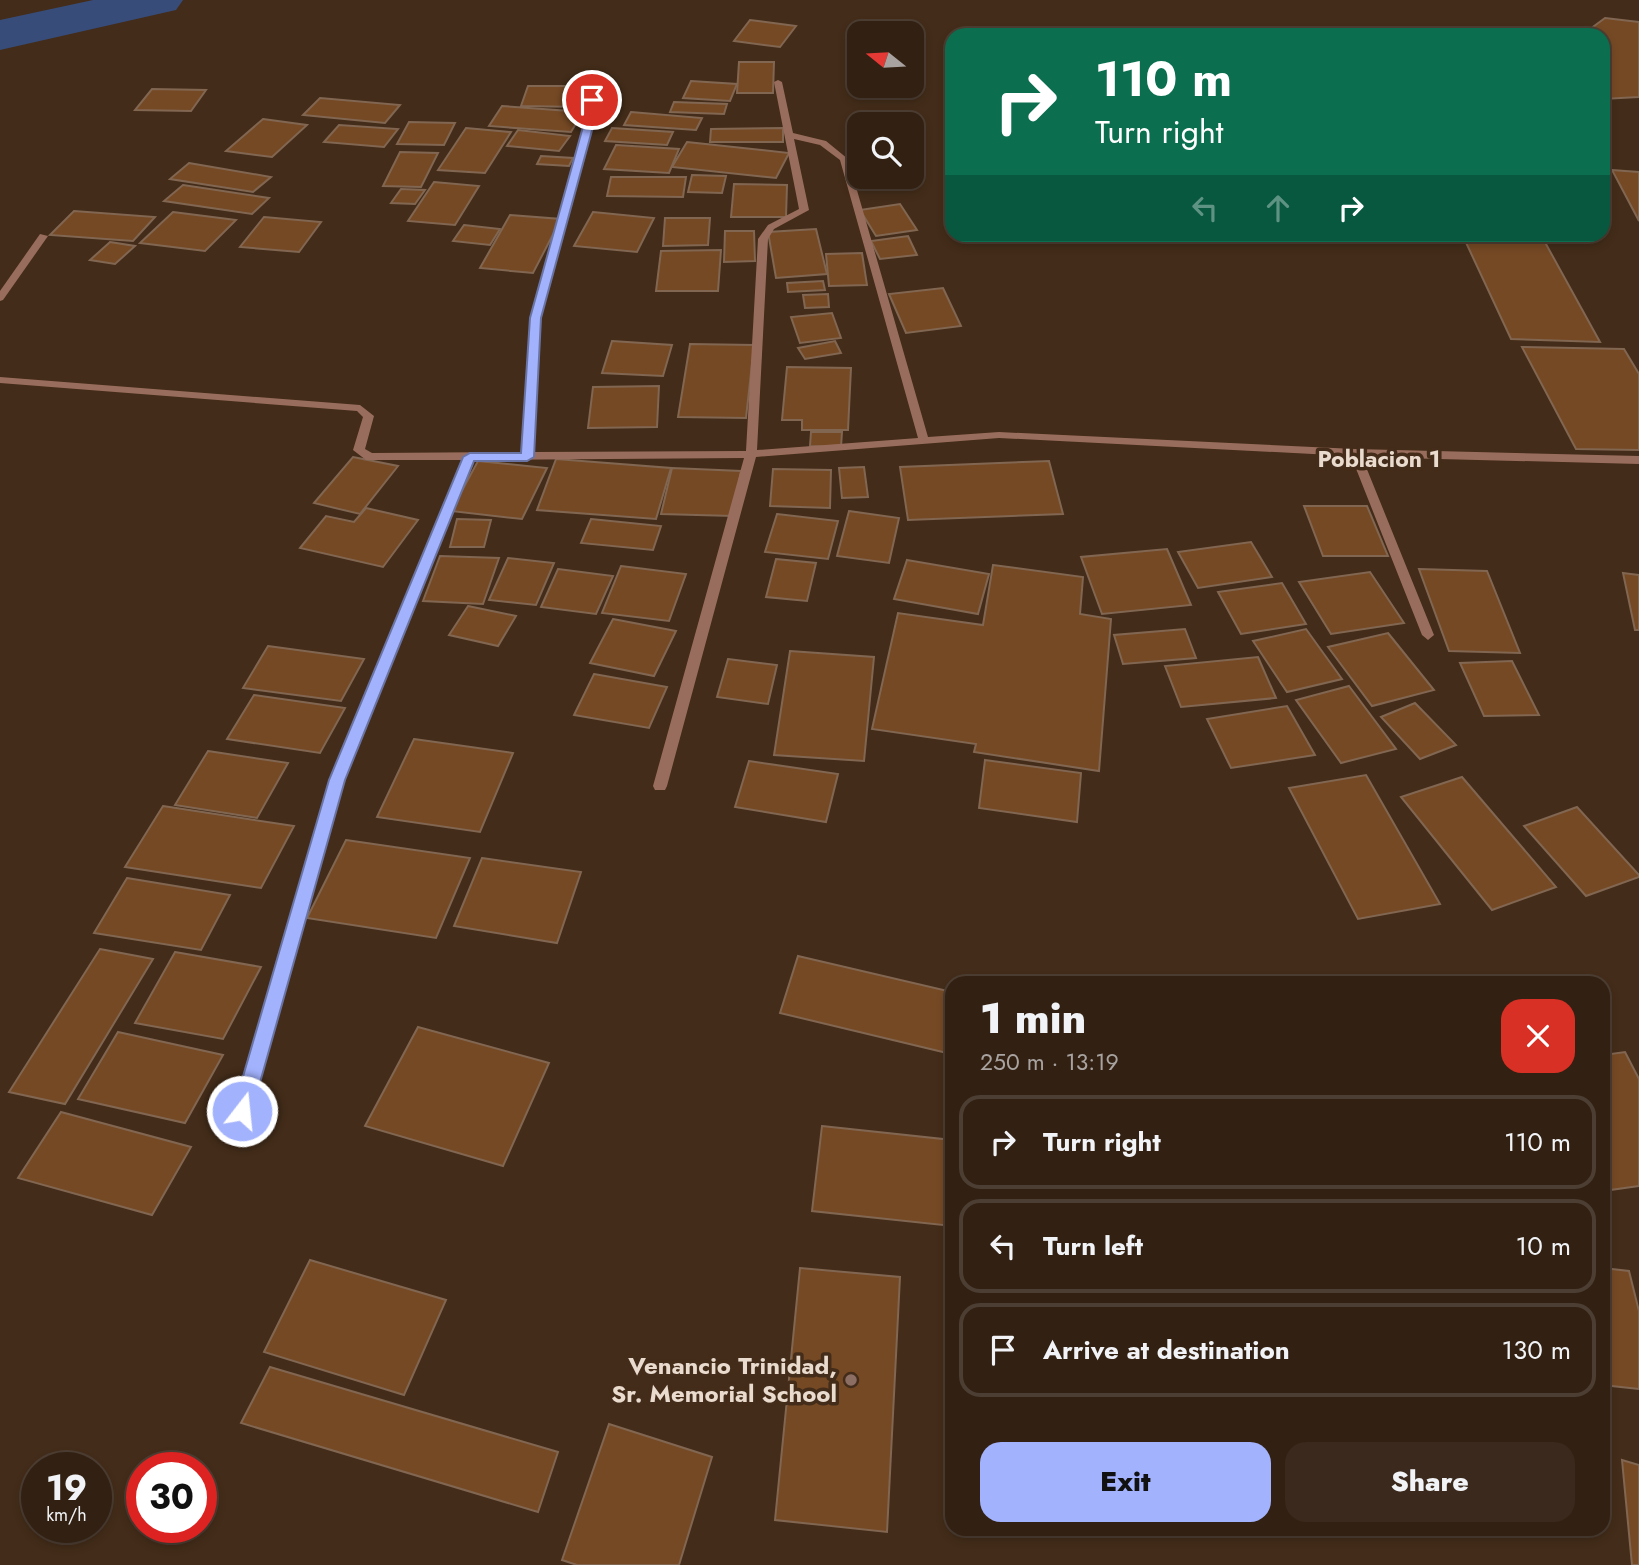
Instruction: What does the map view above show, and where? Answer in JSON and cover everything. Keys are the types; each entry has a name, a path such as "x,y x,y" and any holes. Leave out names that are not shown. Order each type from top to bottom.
{"street":[{"path":"527,457 536,318 589,123 594,76"},
{"path":"660,786 751,454 764,240 771,227 804,210 778,82"},
{"path":"789,135 823,143 844,159 924,441"},
{"path":"0,298 43,236"},
{"path":"0,380 360,408 369,416 359,450 363,455 527,457 751,454 999,435 1355,453 1639,460"},
{"path":"1355,453 1428,635"},
{"path":"242,1111 337,780 470,457"}],"building":[{"path":"1605,18 1639,22 1639,97 1610,99 1610,28 1591,28"},
{"path":"750,20 796,26 780,47 734,41"},
{"path":"739,62 774,62 773,93 737,93"},
{"path":"691,81 737,84 730,101 683,98"},
{"path":"528,86 587,86 581,107 521,106"},
{"path":"152,89 206,90 191,111 135,110"},
{"path":"320,98 400,105 385,123 303,115"},
{"path":"674,102 727,104 724,114 670,112"},
{"path":"502,106 583,112 571,132 489,126"},
{"path":"631,112 702,118 696,130 624,125"},
{"path":"263,119 307,125 272,157 226,151"},
{"path":"409,122 455,123 444,145 397,144"},
{"path":"339,125 398,129 384,147 324,142"},
{"path":"466,128 511,132 485,173 438,170"},
{"path":"612,128 673,132 667,145 605,141"},
{"path":"783,128 783,142 710,142 711,129"},
{"path":"518,130 570,136 559,151 507,146"},
{"path":"687,142 789,153 776,178 672,167"},
{"path":"616,145 679,149 669,173 604,169"},
{"path":"400,152 438,153 421,187 383,186"},
{"path":"541,156 573,158 569,166 537,164"},
{"path":"189,163 271,177 253,192 170,179"},
{"path":"1612,170 1639,172 1639,221"},
{"path":"692,175 726,176 722,193 688,192"},
{"path":"611,177 686,177 683,197 607,196"},
{"path":"434,182 479,186 455,225 408,221"},
{"path":"734,184 787,185 786,217 731,217"},
{"path":"183,185 269,198 252,214 164,201"},
{"path":"401,189 425,190 415,204 391,203"},
{"path":"900,204 917,230 876,236 860,210"},
{"path":"74,211 155,217 133,241 50,235"},
{"path":"173,212 236,220 205,251 140,243"},
{"path":"593,212 654,218 637,252 574,246"},
{"path":"510,215 561,219 533,273 480,268"},
{"path":"264,217 321,222 299,252 240,247"},
{"path":"665,218 710,218 708,245 663,246"},
{"path":"464,225 500,229 490,245 453,241"},
{"path":"816,229 827,274 776,278 768,232"},
{"path":"725,231 754,231 755,261 724,262"},
{"path":"908,236 917,255 880,259 871,241"},
{"path":"110,242 135,246 115,264 90,260"},
{"path":"1466,242 1545,242 1600,342 1511,339"},
{"path":"721,250 718,291 656,291 661,251"},
{"path":"862,253 867,285 829,286 826,254"},
{"path":"823,281 825,290 788,292 787,283"},
{"path":"943,288 961,326 906,333 889,294"},
{"path":"828,294 829,307 805,308 803,295"},
{"path":"832,313 841,338 800,343 791,317"},
{"path":"612,341 672,345 663,376 602,373"},
{"path":"835,341 841,353 805,359 798,348"},
{"path":"690,344 754,345 746,418 678,417"},
{"path":"1522,347 1624,349 1639,374 1639,450 1576,449"},
{"path":"787,367 851,368 848,430 802,430 802,420 782,420"},
{"path":"659,386 657,427 588,428 593,387"},
{"path":"811,432 842,432 841,447 810,446"},
{"path":"353,457 398,466 360,514 314,503"},
{"path":"556,459 671,468 656,519 537,510"},
{"path":"478,461 547,468 522,519 451,511"},
{"path":"1049,461 1063,514 908,520 900,467"},
{"path":"864,467 868,497 842,498 839,468"},
{"path":"672,468 741,471 733,516 661,514"},
{"path":"773,469 831,470 830,508 770,506"},
{"path":"1304,506 1367,506 1388,556 1323,556"},
{"path":"366,508 418,520 383,567 300,548 326,516 354,522"},
{"path":"849,511 899,518 889,563 837,556"},
{"path":"777,514 838,521 828,559 765,552"},
{"path":"457,519 491,520 484,547 450,547"},
{"path":"591,519 661,526 653,550 581,543"},
{"path":"1251,542 1272,577 1198,588 1178,552"},
{"path":"1167,549 1191,605 1102,614 1081,557"},
{"path":"440,556 499,558 483,604 423,601"},
{"path":"508,558 554,563 536,605 489,600"},
{"path":"776,559 816,563 807,601 766,597"},
{"path":"907,560 989,574 978,614 894,599"},
{"path":"993,565 1083,577 1080,614 1111,619 1099,771 974,752 976,744 872,729 898,613 983,625"},
{"path":"621,566 686,574 669,621 602,613"},
{"path":"558,569 613,576 596,614 541,607"},
{"path":"1419,569 1487,571 1520,653 1449,651"},
{"path":"1370,572 1404,623 1331,634 1299,582"},
{"path":"1623,573 1639,575 1639,630 1635,630"},
{"path":"1282,583 1306,624 1241,634 1218,592"},
{"path":"468,606 516,616 498,646 449,635"},
{"path":"613,619 676,631 654,676 590,663"},
{"path":"1185,629 1196,658 1123,664 1114,635"},
{"path":"1306,629 1342,679 1287,692 1253,641"},
{"path":"1388,633 1434,690 1372,706 1328,647"},
{"path":"268,646 364,659 341,701 243,688"},
{"path":"790,651 874,657 864,761 774,755"},
{"path":"1258,657 1276,698 1181,707 1165,666"},
{"path":"728,659 777,665 768,704 717,697"},
{"path":"1512,661 1539,715 1484,716 1460,663"},
{"path":"594,674 667,687 649,728 574,715"},
{"path":"1349,686 1396,749 1341,763 1296,700"},
{"path":"254,695 345,708 320,753 227,739"},
{"path":"1415,703 1456,745 1420,759 1381,717"},
{"path":"1287,706 1315,755 1231,768 1207,719"},
{"path":"414,739 513,753 480,832 377,817"},
{"path":"208,751 288,763 257,818 175,805"},
{"path":"985,760 1081,773 1077,822 979,808"},
{"path":"749,761 838,774 826,822 735,807"},
{"path":"1366,775 1440,904 1358,919 1289,788"},
{"path":"1462,777 1556,887 1492,910 1401,797"},
{"path":"163,806 294,826 261,888 125,867"},
{"path":"1577,807 1639,877 1586,896 1524,826"},
{"path":"346,840 470,858 436,938 307,918"},
{"path":"482,858 581,872 557,943 454,926"},
{"path":"127,878 230,895 201,950 94,933"},
{"path":"100,949 153,959 65,1104 9,1092"},
{"path":"175,952 261,967 223,1039 135,1023"},
{"path":"798,956 945,990 945,1053 780,1013"},
{"path":"418,1027 549,1063 503,1166 365,1126"},
{"path":"118,1032 223,1055 185,1123 78,1099"},
{"path":"1625,1052 1639,1079 1639,1186 1610,1190 1610,1054"},
{"path":"61,1112 191,1147 152,1215 18,1178"},
{"path":"822,1126 945,1139 945,1225 812,1211"},
{"path":"310,1260 446,1300 404,1395 264,1352"},
{"path":"800,1268 900,1277 887,1532 775,1520"},
{"path":"1610,1269 1629,1271 1639,1311 1639,1389 1610,1386"},
{"path":"270,1367 558,1452 538,1512 241,1423"},
{"path":"609,1424 712,1457 679,1565 577,1565 562,1560"},
{"path":"1622,1460 1639,1465 1639,1565 1632,1565"}],"waterway":[{"path":"0,35 159,0"}],"place":[{"name":"Venancio Trinidad, Sr. Memorial School","path":"851,1380"}],"district":[{"name":"Poblacion 1","path":"1379,459"}],"route":[{"path":"242,1111 337,780 470,457 527,457 536,318 589,123 592,100"}]}
